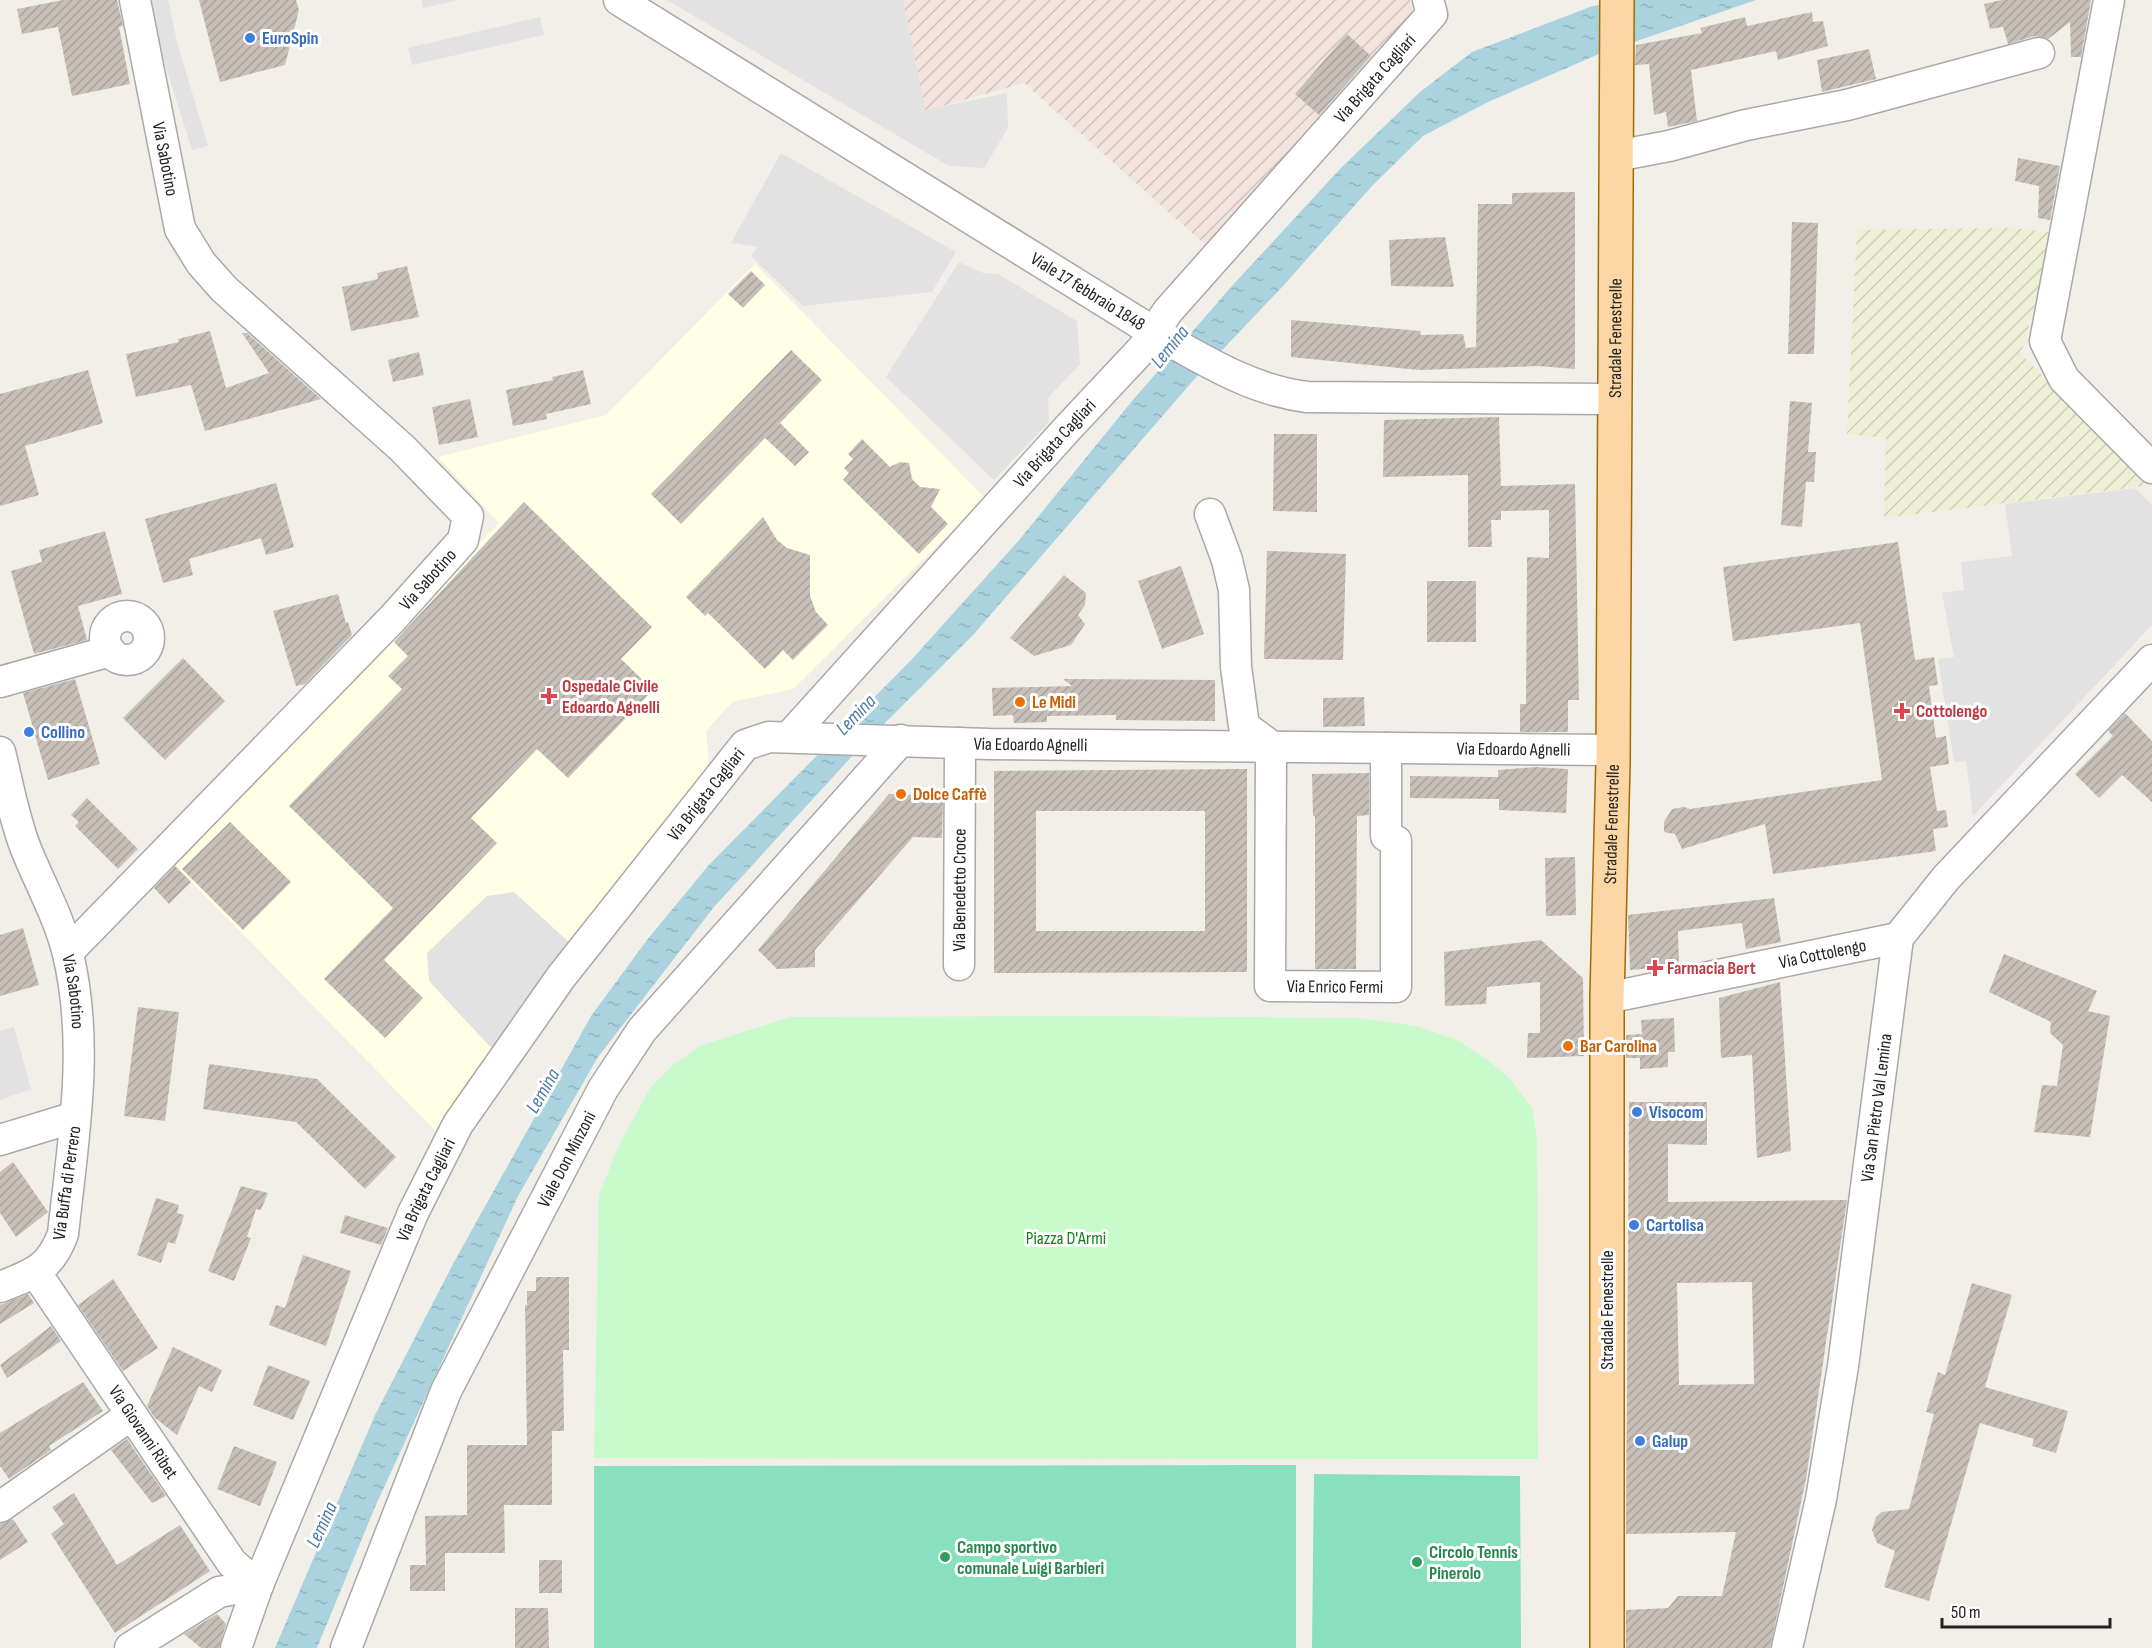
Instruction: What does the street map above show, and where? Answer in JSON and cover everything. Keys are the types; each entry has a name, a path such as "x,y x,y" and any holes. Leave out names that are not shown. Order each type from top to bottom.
{"main road":[{"name":"Stradale Fenestrelle","path":"1607,1648 1607,998 1613,750 1617,0"}],"street":[{"name":"Via Sabotino","path":"75,1117 80,1078 80,1041 75,990 68,952 392,619 463,540 468,516 402,448 224,289 201,263 180,229 135,0"},
{"name":"Viale 17 febbraio 1848","path":"619,0 1162,336 1222,370 1265,388 1307,397 1614,399"},
{"name":"Via Brigata Cagliari","path":"236,1648 258,1585 413,1213 458,1124 561,977 745,745 769,737 789,738 1067,429 1143,348 1162,336 1431,14 1428,0"},
{"path":"2109,0 2044,341 2064,379 2152,468"},
{"path":"1616,156 1669,146 1746,125 1847,105 2038,53"},
{"path":"1210,514 1227,560 1234,590 1236,667 1244,726 1271,746"},
{"path":"0,682 110,651"},
{"path":"1898,938 1946,878 2152,660"},
{"name":"Via Edoardo Agnelli","path":"789,738 960,743 1613,750"},
{"name":"Viale Don Minzoni","path":"346,1648 446,1391 603,1089 642,1030 889,740"},
{"name":"Via Benedetto Croce","path":"959,965 960,743"},
{"name":"Via Enrico Fermi","path":"1271,746 1270,986 1396,987 1396,841 1386,836 1386,748"},
{"path":"0,752 13,845 54,912 68,952"},
{"name":"Via Cottolengo","path":"1607,998 1898,938"},
{"name":"Via San Pietro Val Lemina","path":"1787,1648 1821,1499 1843,1366 1898,938"},
{"path":"0,1140 75,1117"},
{"name":"Via Buffa di Perrero","path":"0,1287 36,1273 56,1254 63,1234 75,1117"},
{"name":"Via Giovanni Ribet","path":"36,1273 232,1563 258,1585"},
{"path":"0,1506 130,1415"},
{"path":"130,1648 219,1592 258,1585"}],"shaded area":[{"path":"150,0 168,0 177,42 208,146 192,150 159,45"},
{"path":"422,0 458,0 423,8"},
{"path":"667,0 903,0 925,110 1007,93 1008,128 984,168 949,166"},
{"path":"903,0 1410,0 1415,22 1210,249 1024,83 925,111"},
{"path":"540,17 544,35 412,65 408,48"},
{"path":"781,153 956,252 932,292 803,306 751,256 758,247 731,243"},
{"path":"2012,228 2055,233 2021,354 2152,485 1884,518 1886,438 1847,434 1857,230"},
{"path":"959,262 983,273 998,274 1077,321 1080,364 1048,398 1049,422 994,480 886,377"},
{"name":"Ospedale Civile Edoardo Agnelli","path":"755,264 985,498 793,689 732,702 706,731 709,765 435,1130 174,864 499,523 438,457 606,415"},
{"path":"2135,488 2152,505 2152,625 1973,816 1966,761 1954,762 1938,659 1954,657 1942,593 1964,590 1961,562 2012,556 2005,504"},
{"path":"514,892 571,944 494,1051 429,981 427,953 487,896"},
{"path":"14,1027 31,1089 0,1100 0,1031"}],"green space":[{"name":"Piazza D'Armi","path":"791,1017 1356,1018 1417,1026 1457,1040 1489,1061 1510,1079 1532,1108 1537,1137 1538,1459 594,1458 599,1195 619,1145 650,1088 673,1065 702,1045"},
{"name":"Campo sportivo comunale Luigi Barbieri","path":"1296,1465 1296,1648 594,1648 594,1466"},
{"name":"Circolo Tennis Pinerolo","path":"1314,1474 1520,1476 1521,1648 1312,1648"}],"water":[{"path":"1617,0 1756,0 1599,54 1488,102 1423,136 1372,186 1283,286 1191,383 974,634 855,753 714,907 598,1057 518,1196 375,1507 317,1648 275,1648 375,1415 453,1264 591,1016 647,940 708,866 913,658 1020,539 1132,401 1231,287 1340,169 1420,92 1472,52 1590,7"}],"building":[{"path":"63,0 117,0 123,26 119,27 130,84 72,96 58,27 22,34 17,9"},
{"name":"EuroSpin","path":"199,0 296,0 299,10 285,65 220,82"},
{"path":"2002,0 2091,0 2081,57 2071,57 2070,22 2048,39 2035,36 2008,44 2003,27 1990,29 1984,4"},
{"path":"1812,12 1813,22 1823,21 1828,46 1778,60 1776,51 1691,70 1697,121 1668,127 1666,112 1654,115 1649,64 1635,65 1636,45 1702,33 1700,28 1745,17 1747,26"},
{"path":"1347,34 1371,56 1319,115 1295,94"},
{"path":"1869,49 1876,79 1822,92 1817,60"},
{"path":"2018,158 2060,166 2050,220 2038,218 2039,186 2015,181"},
{"path":"1575,192 1575,369 1538,366 1419,370 1291,357 1291,320 1421,331 1420,335 1463,334 1466,348 1476,347 1478,204 1512,204 1512,193"},
{"path":"1792,222 1818,223 1814,354 1788,354"},
{"path":"1445,237 1454,287 1391,286 1389,240"},
{"path":"407,266 419,317 351,331 342,287 378,279 377,273"},
{"path":"751,271 765,285 743,308 728,294"},
{"path":"210,331 226,388 269,373 242,333 247,333 321,399 205,431 191,385 136,397 126,354 179,342 178,339"},
{"path":"791,350 822,380 780,423 809,452 795,466 765,438 681,524 651,494"},
{"path":"419,352 424,375 393,382 388,360"},
{"path":"88,370 103,423 25,446 39,495 0,506 0,394"},
{"path":"583,370 591,404 546,414 547,419 513,426 506,390 553,380 552,377"},
{"path":"470,399 478,437 439,445 432,407"},
{"path":"1790,401 1812,403 1808,452 1816,452 1814,482 1806,482 1802,527 1781,525"},
{"path":"1499,417 1501,486 1575,484 1579,700 1568,700 1568,732 1520,732 1520,704 1526,704 1527,557 1549,558 1549,510 1501,511 1501,520 1491,520 1492,547 1468,547 1468,475 1383,477 1384,420"},
{"path":"1274,434 1317,434 1317,512 1273,511"},
{"path":"862,439 890,467 900,462 909,463 912,479 920,487 940,489 931,507 948,524 919,554 843,480 849,473 844,468 853,459 848,454"},
{"path":"276,483 294,547 266,555 261,538 189,559 193,575 163,583 145,519"},
{"path":"524,502 652,627 621,659 653,690 568,778 537,749 471,818 497,843 384,960 423,998 385,1038 324,979 393,908 289,806 402,689 388,676 408,656 394,642"},
{"path":"763,517 777,540 787,548 810,555 810,596 816,612 828,625 793,660 783,650 765,669 708,613 705,616 686,597"},
{"path":"105,531 122,594 78,606 87,640 34,654 11,571 42,562 39,550"},
{"name":"Cottolengo","path":"1898,542 1915,660 1934,657 1938,685 1929,686 1936,738 1946,736 1949,764 1930,767 1937,811 1946,810 1948,827 1933,829 1936,851 1773,874 1765,824 1682,849 1675,834 1664,832 1664,822 1672,809 1684,807 1690,809 1882,780 1860,623 1733,641 1723,567"},
{"path":"1267,551 1346,554 1343,660 1264,659"},
{"path":"1181,566 1204,634 1162,649 1138,581"},
{"path":"1064,575 1086,593 1085,605 1078,615 1085,624 1071,645 1034,656 1010,638"},
{"path":"1427,581 1476,581 1476,642 1427,642"},
{"path":"338,594 346,623 348,622 352,635 305,684 296,686 273,611"},
{"path":"183,658 225,701 165,760 123,718"},
{"path":"75,679 100,764 48,780 23,693"},
{"path":"1063,679 1215,680 1215,721 1116,720 1116,715 1047,716 1047,722 1014,723 1013,715 993,716 992,688 1072,686"},
{"path":"1364,697 1365,726 1323,727 1323,698"},
{"path":"2125,713 2152,741 2152,802 2122,775 2099,798 2075,774 2113,736 2108,731"},
{"path":"1536,767 1568,769 1566,813 1499,810 1499,799 1410,798 1410,776 1498,777 1498,770"},
{"path":"1247,769 1247,972 994,973 994,771","holes":["1036,811 1205,811 1205,931 1036,931"]},
{"path":"1369,773 1369,815 1357,816 1356,969 1315,969 1315,816 1313,816 1312,774"},
{"path":"889,794 943,796 942,838 913,837 815,950 815,967 777,969 758,950"},
{"path":"87,798 138,849 118,869 75,826 79,822 71,815"},
{"path":"230,822 291,882 243,930 182,869"},
{"path":"1575,857 1576,915 1546,916 1545,858"},
{"path":"175,866 191,882 169,904 154,888"},
{"path":"1774,898 1781,942 1746,949 1742,923 1678,931 1679,966 1630,970 1628,915"},
{"path":"23,928 39,985 0,996 0,935"},
{"path":"1541,940 1583,978 1584,1056 1527,1058 1528,1033 1540,1033 1540,982 1487,987 1486,1004 1445,1006 1444,952"},
{"path":"2004,954 2097,991 2088,1011 2110,1016 2090,1137 2034,1132 2042,1085 2057,1086 2063,1045 2050,1033 2051,1022 1989,992"},
{"path":"1780,982 1791,1151 1757,1158 1752,1055 1721,1058 1719,998"},
{"path":"138,1007 179,1012 165,1121 124,1116"},
{"path":"1674,1018 1675,1052 1668,1052 1668,1067 1640,1069 1640,1058 1626,1058 1626,1035 1642,1034 1641,1020"},
{"path":"209,1064 317,1079 396,1157 365,1189 296,1122 203,1109"},
{"path":"1629,1102 1707,1102 1707,1145 1668,1144 1668,1202 1847,1200 1806,1479 1770,1648 1626,1648 1626,1610 1668,1608 1678,1596 1722,1596 1736,1532 1626,1534","holes":["1752,1282 1754,1384 1679,1385 1677,1283"]},
{"path":"13,1162 48,1212 16,1237 0,1213 0,1172"},
{"path":"241,1186 268,1193 261,1210 256,1209 247,1237 251,1238 234,1281 208,1271"},
{"path":"156,1198 179,1205 177,1213 184,1215 175,1244 168,1242 161,1263 137,1255"},
{"path":"345,1215 388,1228 381,1245 340,1233"},
{"path":"303,1255 351,1271 326,1346 269,1325 276,1305 285,1308"},
{"path":"536,1277 569,1277 569,1350 563,1350 564,1431 552,1431 552,1505 504,1505 505,1553 445,1553 445,1591 410,1591 410,1565 426,1565 425,1516 467,1515 467,1445 527,1445 525,1305 527,1305 527,1291 536,1291"},
{"path":"113,1279 158,1348 123,1371 78,1305"},
{"path":"1972,1283 2012,1295 1985,1387 2068,1411 2056,1453 2032,1446 2034,1439 1980,1423 1929,1601 1884,1587 1895,1551 1877,1543 1872,1530 1876,1517 1882,1512 1909,1509 1934,1414 1926,1412 1938,1372 1945,1375"},
{"path":"28,1294 34,1303 0,1324 0,1305"},
{"path":"51,1326 61,1341 7,1378 0,1365"},
{"path":"173,1347 222,1370 212,1392 199,1386 177,1435 155,1418 147,1406"},
{"path":"268,1365 310,1381 293,1420 253,1405"},
{"path":"83,1382 103,1411 49,1446 51,1450 9,1479 0,1466 0,1433"},
{"path":"127,1439 166,1496 152,1503 111,1450"},
{"path":"234,1446 277,1462 260,1506 217,1489"},
{"path":"74,1493 117,1565 180,1525 210,1571 115,1633 51,1534 64,1524 52,1507"},
{"path":"13,1519 28,1542 0,1560 0,1524"},
{"path":"539,1560 562,1560 562,1593 539,1593"},
{"path":"515,1608 548,1608 549,1648 515,1648"},
{"path":"217,1614 226,1624 219,1648 201,1648 184,1634"}],"place":[{"name":"EuroSpin","path":"250,38"},
{"name":"Ospedale Civile Edoardo Agnelli","path":"549,696"},
{"name":"Le Midi","path":"1020,702"},
{"name":"Cottolengo","path":"1902,711"},
{"name":"Collino","path":"29,732"},
{"name":"Dolce Caffè","path":"901,794"},
{"name":"Farmacia Bert","path":"1655,968"},
{"name":"Bar Carolina","path":"1568,1046"},
{"name":"Visocom","path":"1637,1112"},
{"name":"Cartolisa","path":"1634,1225"},
{"name":"Galup","path":"1640,1441"},
{"name":"Campo sportivo comunale Luigi Barbieri","path":"945,1557"},
{"name":"Circolo Tennis Pinerolo","path":"1417,1562"}],"water label":[{"name":"Lemina","path":"1170,347"},
{"name":"Lemina","path":"856,715"},
{"name":"Lemina","path":"543,1091"},
{"name":"Lemina","path":"322,1525"}]}
